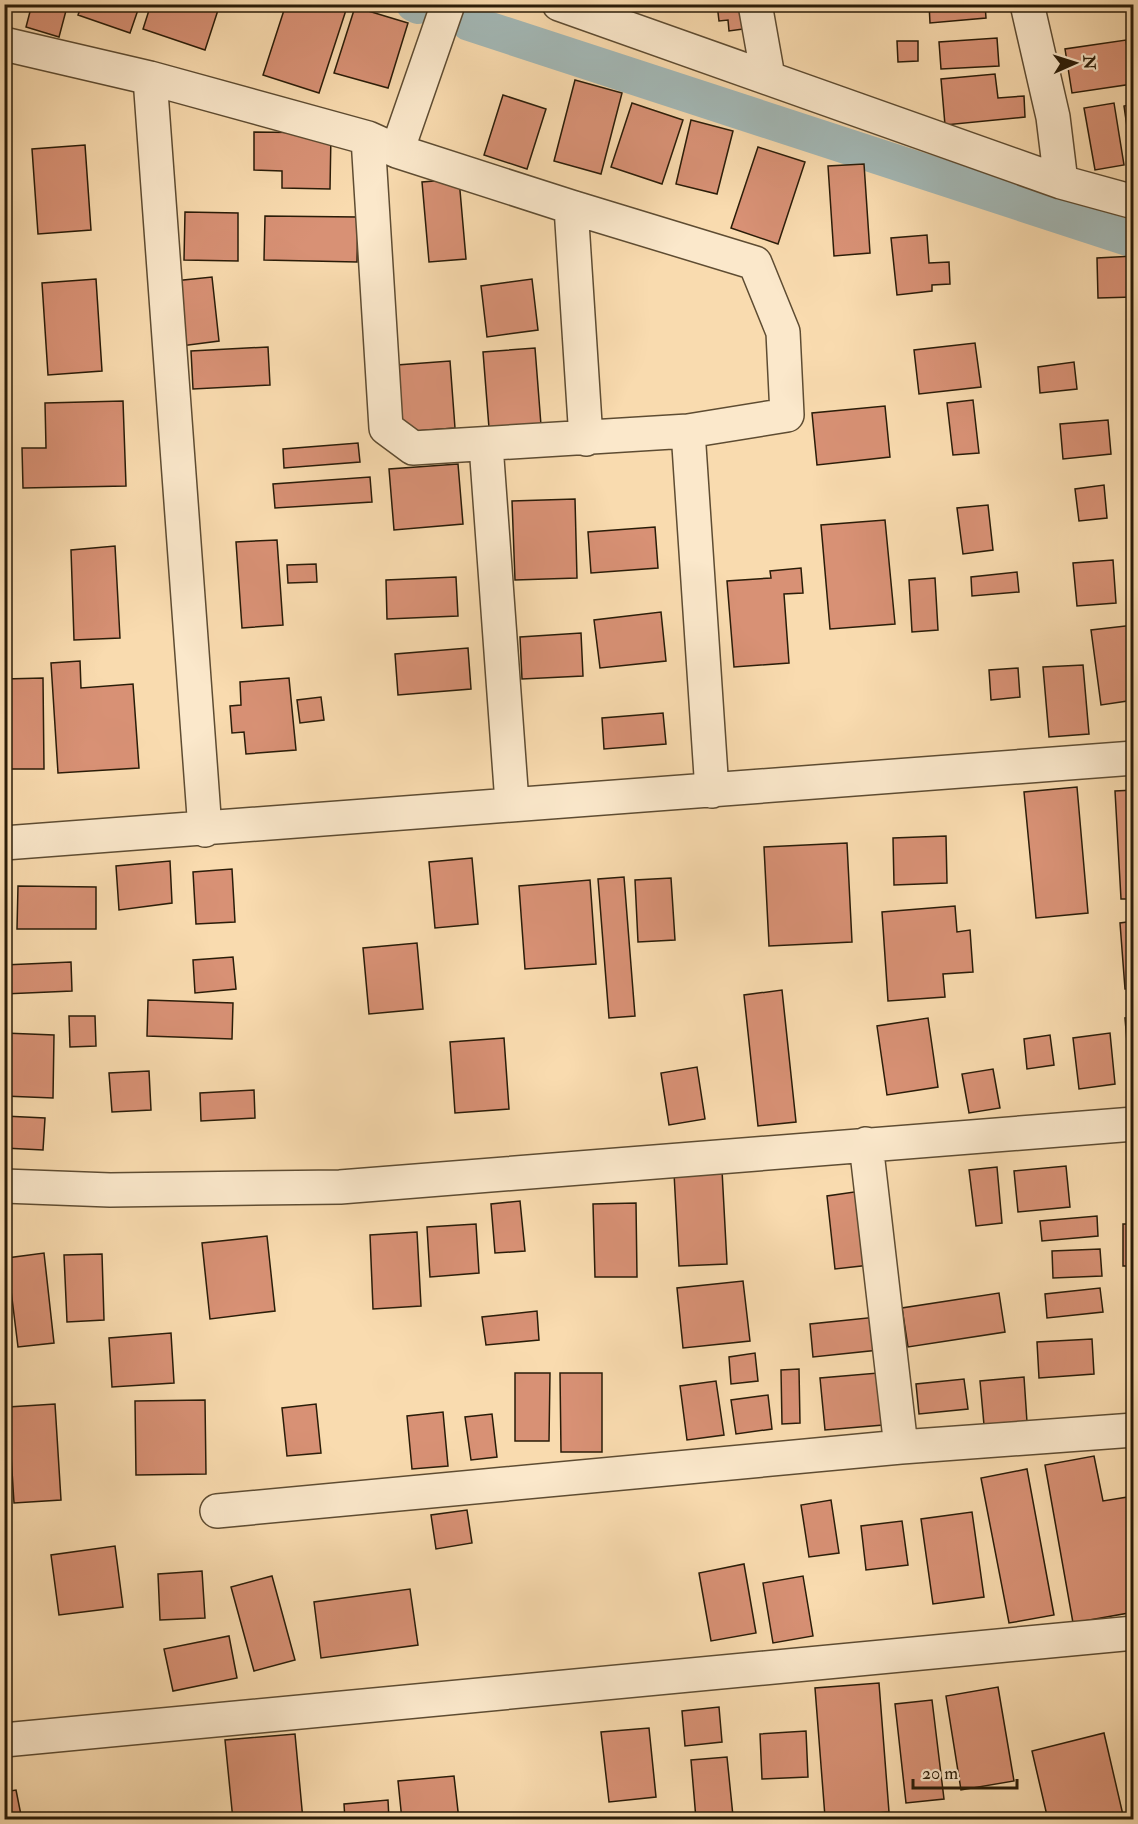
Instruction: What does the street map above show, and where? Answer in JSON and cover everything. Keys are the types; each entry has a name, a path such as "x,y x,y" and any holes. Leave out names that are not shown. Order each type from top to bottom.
{"street":[{"path":"4,44 150,78 383,144 571,207 755,263 783,332 787,415 688,431 413,448 386,428 383,144 448,4"},
{"path":"559,4 1061,182 1134,202"},
{"path":"754,4 768,77"},
{"path":"1027,4 1053,117 1061,182"},
{"path":"150,78 205,830"},
{"path":"571,207 586,439"},
{"path":"688,431 712,791"},
{"path":"486,445 512,803"},
{"path":"4,843 205,830 512,803 712,791 1134,758"},
{"path":"4,1186 110,1190 340,1187 1134,1124"},
{"path":"866,1144 901,1447"},
{"path":"218,1511 901,1447 1134,1430"},
{"path":"4,1740 1134,1633"}],"building":[{"path":"32,4 67,7 59,37 26,27"},
{"path":"82,4 140,4 130,33 78,15"},
{"path":"151,4 220,4 205,50 143,29"},
{"path":"286,4 348,4 319,93 263,75"},
{"path":"717,4 747,4 750,28 729,31 728,20 719,21"},
{"path":"929,4 985,4 986,18 930,23"},
{"path":"355,7 408,23 388,88 334,73"},
{"path":"997,38 999,66 941,69 939,42"},
{"path":"1126,40 1132,84 1072,93 1065,49"},
{"path":"897,41 918,41 918,61 898,62"},
{"path":"995,74 998,98 1024,96 1025,117 945,125 941,79"},
{"path":"575,80 622,93 601,174 554,161"},
{"path":"503,95 546,109 527,169 484,155"},
{"path":"632,103 683,120 662,184 611,167"},
{"path":"1114,103 1124,165 1095,170 1084,108"},
{"path":"1134,104 1134,161 1132,161 1124,106"},
{"path":"691,120 733,131 717,194 676,184"},
{"path":"254,132 331,133 330,189 282,188 282,171 254,170"},
{"path":"85,145 91,230 38,234 32,149"},
{"path":"758,147 805,162 778,244 731,228"},
{"path":"864,164 870,253 834,256 828,166"},
{"path":"459,179 466,259 429,262 422,182"},
{"path":"185,212 238,213 238,261 184,260"},
{"path":"265,216 358,217 357,262 264,260"},
{"path":"927,235 929,263 949,262 950,284 932,285 932,291 897,295 891,238"},
{"path":"1134,256 1134,297 1098,298 1097,258"},
{"path":"212,277 219,341 181,346 174,281"},
{"path":"96,279 102,371 48,375 42,283"},
{"path":"532,279 538,330 487,337 481,286"},
{"path":"975,343 981,387 919,394 914,350"},
{"path":"268,347 270,385 193,389 191,351"},
{"path":"535,348 541,425 489,428 483,352"},
{"path":"450,361 455,428 402,432 397,365"},
{"path":"1074,362 1077,389 1040,393 1038,367"},
{"path":"973,400 979,453 953,455 947,403"},
{"path":"123,401 126,486 23,488 22,448 46,448 45,403"},
{"path":"885,406 890,457 817,465 812,413"},
{"path":"1108,420 1111,454 1063,459 1060,424"},
{"path":"358,443 360,462 284,468 283,449"},
{"path":"458,464 463,524 394,530 389,469"},
{"path":"370,477 372,502 275,508 273,484"},
{"path":"1104,485 1107,518 1079,521 1075,489"},
{"path":"575,499 577,578 515,580 512,501"},
{"path":"988,505 993,550 963,554 957,508"},
{"path":"885,520 895,624 830,629 821,525"},
{"path":"655,527 658,568 591,573 588,532"},
{"path":"277,540 283,625 242,628 236,542"},
{"path":"115,546 120,638 74,640 71,550"},
{"path":"1113,560 1116,603 1077,606 1073,563"},
{"path":"316,564 317,582 288,583 287,565"},
{"path":"801,568 803,593 784,594 789,663 734,667 727,581 771,578 770,571"},
{"path":"1017,572 1019,592 972,596 971,577"},
{"path":"456,577 458,616 387,619 386,580"},
{"path":"935,578 938,630 912,632 909,580"},
{"path":"661,612 666,661 600,668 594,620"},
{"path":"1134,625 1134,700 1101,705 1091,630"},
{"path":"581,633 583,676 522,679 520,637"},
{"path":"468,648 471,689 398,695 395,654"},
{"path":"80,661 81,688 133,684 139,768 58,773 51,663"},
{"path":"1083,665 1089,734 1049,737 1043,667"},
{"path":"1018,668 1020,697 991,700 989,670"},
{"path":"43,678 44,769 5,769 4,679"},
{"path":"289,678 296,750 246,754 244,732 232,733 230,706 241,705 240,682"},
{"path":"321,697 324,720 300,723 297,700"},
{"path":"663,713 666,744 604,749 602,718"},
{"path":"1077,787 1088,913 1036,918 1024,792"},
{"path":"1134,790 1134,899 1121,899 1115,791"},
{"path":"946,836 947,883 894,885 893,838"},
{"path":"847,843 852,942 769,946 764,847"},
{"path":"472,858 478,924 435,928 429,862"},
{"path":"170,861 172,903 119,910 116,866"},
{"path":"232,869 235,922 196,924 193,872"},
{"path":"624,877 635,1016 609,1018 598,879"},
{"path":"671,878 675,940 638,942 635,880"},
{"path":"590,880 596,964 525,969 519,886"},
{"path":"18,886 96,887 96,929 17,929"},
{"path":"955,906 957,932 970,930 973,972 943,974 945,997 888,1001 882,912"},
{"path":"1134,921 1134,988 1125,989 1120,923"},
{"path":"417,943 423,1009 369,1014 363,948"},
{"path":"233,957 236,989 195,993 193,960"},
{"path":"71,962 72,991 4,994 4,965"},
{"path":"782,990 796,1122 758,1126 744,995"},
{"path":"148,1000 233,1003 232,1039 147,1036"},
{"path":"69,1016 95,1016 96,1046 70,1047"},
{"path":"1134,1017 1134,1090 1131,1090 1125,1018"},
{"path":"928,1018 938,1087 887,1095 877,1026"},
{"path":"4,1033 54,1035 53,1098 4,1096"},
{"path":"1110,1033 1115,1084 1079,1089 1073,1038"},
{"path":"1050,1035 1054,1065 1027,1069 1024,1039"},
{"path":"504,1038 509,1109 455,1113 450,1042"},
{"path":"697,1067 705,1119 669,1125 661,1073"},
{"path":"993,1069 1000,1108 969,1113 962,1074"},
{"path":"149,1071 151,1110 112,1112 109,1073"},
{"path":"254,1090 255,1118 201,1121 200,1093"},
{"path":"4,1116 45,1118 43,1150 4,1148"},
{"path":"1066,1166 1070,1207 1018,1212 1014,1171"},
{"path":"997,1167 1002,1223 976,1226 969,1170"},
{"path":"722,1170 727,1264 679,1266 674,1173"},
{"path":"861,1191 870,1265 835,1269 827,1196"},
{"path":"520,1201 525,1251 495,1253 491,1204"},
{"path":"636,1203 637,1277 595,1277 593,1204"},
{"path":"1097,1216 1098,1236 1042,1241 1040,1221"},
{"path":"476,1224 479,1273 430,1277 427,1227"},
{"path":"1123,1224 1134,1224 1134,1266 1123,1266"},
{"path":"417,1232 421,1306 373,1309 370,1235"},
{"path":"267,1236 275,1311 210,1319 202,1243"},
{"path":"1100,1249 1102,1276 1053,1278 1052,1251"},
{"path":"44,1253 54,1343 18,1347 7,1258"},
{"path":"102,1254 104,1320 67,1322 64,1255"},
{"path":"743,1281 750,1341 683,1348 677,1288"},
{"path":"1100,1288 1103,1312 1047,1318 1045,1294"},
{"path":"999,1293 1005,1332 908,1347 902,1308"},
{"path":"537,1311 539,1340 486,1345 482,1317"},
{"path":"877,1317 879,1350 813,1357 810,1324"},
{"path":"171,1333 174,1383 112,1387 109,1338"},
{"path":"1092,1339 1094,1374 1039,1378 1037,1342"},
{"path":"755,1353 758,1381 731,1384 729,1357"},
{"path":"799,1369 800,1423 782,1424 781,1370"},
{"path":"515,1373 550,1373 549,1441 515,1441"},
{"path":"560,1373 602,1373 602,1452 561,1452"},
{"path":"878,1373 883,1425 825,1430 820,1378"},
{"path":"1024,1377 1027,1422 984,1425 980,1381"},
{"path":"964,1379 968,1409 919,1414 916,1384"},
{"path":"716,1381 724,1435 687,1440 680,1386"},
{"path":"768,1395 772,1429 736,1434 731,1400"},
{"path":"205,1400 206,1474 136,1475 135,1401"},
{"path":"55,1404 61,1500 14,1503 8,1407"},
{"path":"316,1404 321,1453 287,1456 282,1408"},
{"path":"443,1412 448,1466 412,1469 407,1416"},
{"path":"492,1414 497,1457 471,1460 465,1417"},
{"path":"1094,1456 1103,1501 1134,1496 1134,1612 1073,1623 1045,1465"},
{"path":"1027,1469 1054,1615 1009,1623 981,1478"},
{"path":"831,1500 839,1553 809,1557 801,1505"},
{"path":"467,1510 472,1543 436,1549 431,1515"},
{"path":"972,1512 984,1597 933,1604 921,1519"},
{"path":"902,1521 908,1565 866,1570 861,1526"},
{"path":"115,1546 123,1607 59,1615 51,1555"},
{"path":"744,1564 756,1633 711,1641 699,1573"},
{"path":"202,1571 205,1618 160,1620 158,1574"},
{"path":"272,1576 295,1660 254,1671 231,1587"},
{"path":"803,1576 813,1636 773,1643 763,1583"},
{"path":"410,1589 418,1645 321,1658 314,1602"},
{"path":"229,1636 237,1678 173,1691 164,1649"},
{"path":"879,1683 889,1812 825,1817 815,1688"},
{"path":"998,1687 1014,1781 961,1790 946,1696"},
{"path":"932,1700 944,1799 906,1803 895,1704"},
{"path":"719,1707 722,1742 685,1746 682,1711"},
{"path":"649,1728 656,1797 609,1802 601,1732"},
{"path":"806,1731 808,1777 762,1779 760,1734"},
{"path":"1104,1733 1123,1815 1103,1820 1048,1820 1032,1751"},
{"path":"295,1734 303,1820 233,1820 225,1740"},
{"path":"727,1757 733,1816 696,1819 691,1760"},
{"path":"454,1776 459,1820 402,1820 398,1781"},
{"path":"16,1790 22,1820 4,1820 4,1792"},
{"path":"388,1800 389,1820 345,1820 344,1804"},
{"path":"524,1814 524,1820 476,1820 476,1819"}],"waterway":[{"path":"414,4 418,6"},
{"path":"469,23 1134,240"}]}
